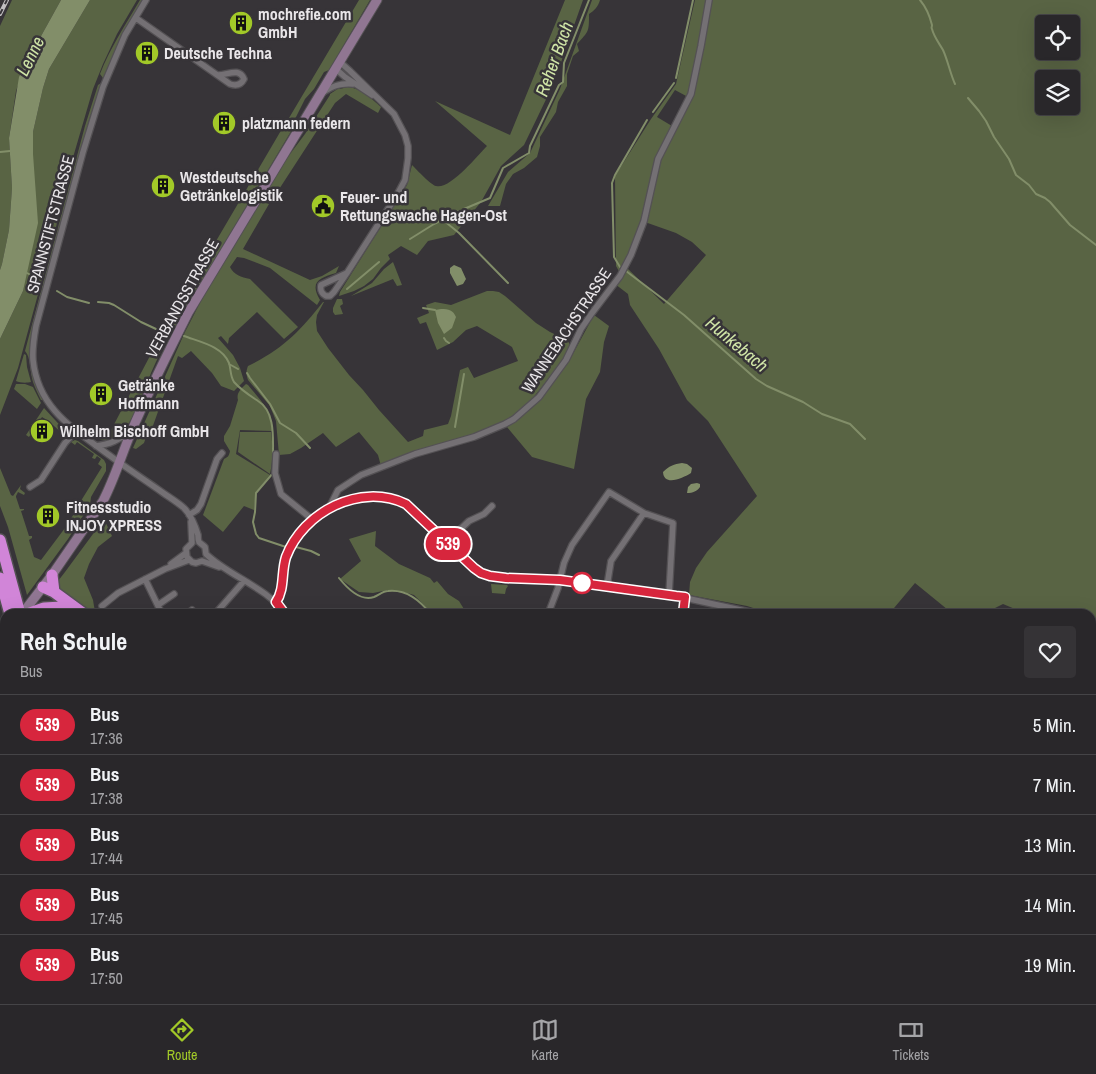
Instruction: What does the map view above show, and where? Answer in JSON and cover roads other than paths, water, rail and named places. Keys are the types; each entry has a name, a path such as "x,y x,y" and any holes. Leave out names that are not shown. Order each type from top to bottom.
{"highway":[{"path":"0,540 19,609"},
{"path":"52,575 49,589 50,598 65,609"},
{"path":"0,578 7,609"},
{"path":"49,589 77,609"},
{"path":"41,609 62,607"}],"main road":[{"name":"VERBANDSSTRASSE","path":"52,575 110,488 132,430 188,313 377,0"},
{"path":"27,609 49,589"}],"street":[{"name":"SPANNSTIFTSTRASSE","path":"146,0 125,34 103,87 83,152 38,318 33,345 33,360 41,389 47,402 54,410 76,431 176,502 190,516"},
{"name":"WANNEBACHSTRASSE","path":"276,602 281,594 282,576 291,547 302,531 329,508 338,490 361,475 415,454 474,436 514,419 539,397 566,360 581,329 620,276 631,256 644,221 658,159 691,94 709,0"},
{"path":"136,18 218,75"},
{"path":"338,66 355,84 378,98"},
{"path":"338,66 350,71 394,114 403,130 408,146 408,168 405,180 397,195 347,273 334,292 330,296 322,293 321,285 347,273"},
{"path":"320,94 334,85 355,84"},
{"path":"96,446 114,442 132,430"},
{"path":"30,487 41,480 65,443 76,431"},
{"path":"190,516 201,504 217,459 222,453"},
{"path":"276,454 275,473 281,494 313,520"},
{"path":"550,609 558,588 564,563 572,545 609,492 644,513 673,523 669,594"},
{"path":"329,508 351,500 375,497 397,500 406,504 474,568 487,576 560,580 669,594 737,609"},
{"path":"446,543 469,521 484,514 492,506"},
{"path":"607,586 611,561 644,513"},
{"path":"190,516 200,543 205,547 206,554 202,561"},
{"path":"189,560 186,549 192,543 190,516"},
{"path":"192,543 200,543"},
{"path":"164,569 186,553"},
{"path":"206,554 225,570"},
{"path":"102,606 118,593 164,569 189,560 196,563 202,561 225,570 265,593 281,609"},
{"path":"145,579 160,609"},
{"path":"220,609 244,581"},
{"path":"158,606 174,594"},
{"path":"684,609 685,597"}],"water":[{"name":"Lenne","path":"61,0 90,0 49,69 43,88 33,132 38,223 23,291 0,339 0,270 9,230 12,188 9,138 19,77"},
{"path":"454,265 461,268 466,279 463,284 457,286 450,273 450,268"},
{"path":"435,310 450,310 456,317 452,328 444,334 438,323"},
{"path":"682,463 692,468 691,473 674,480 664,477 663,472 667,468"},
{"path":"691,484 700,484 700,487 696,491 687,493 688,487"}],"waterway":[{"name":"Reher Bach","path":"464,209 490,198 503,168 529,153 530,146 559,85 563,82 564,63 589,0"},
{"name":"Hunkebach","path":"676,78 693,0"},
{"path":"920,0 929,15 933,32 943,50 955,84"},
{"name":"Hunkebach","path":"653,112 674,83"},
{"path":"968,98 986,121 1009,159 1016,175 1029,185 1036,194 1050,202 1070,225 1096,245"},
{"name":"Hunkebach","path":"620,267 614,257 612,183 647,120"},
{"path":"0,152 10,151"},
{"name":"Reher Bach","path":"410,239 459,211"},
{"path":"443,220 459,233 508,283"},
{"name":"Reher Bach","path":"347,289 379,262"},
{"name":"Hunkebach","path":"626,271 684,315 756,379 803,402 822,414 850,424 865,439"},
{"path":"27,273 36,278"},
{"path":"57,291 67,297 89,303"},
{"path":"98,302 114,305 156,329"},
{"path":"423,308 435,310"},
{"path":"184,336 210,345 221,352 229,363 234,382 264,405 272,425 273,454"},
{"path":"444,338 449,343"},
{"path":"229,364 238,369"},
{"path":"247,373 270,404 280,423 296,433 310,448"},
{"path":"455,427 464,374"},
{"path":"273,472 256,493 253,522 259,538 286,547"},
{"path":"296,547 319,555"},
{"path":"339,578 350,590 364,598 374,597 388,591 401,592 418,600 426,609"}],"railway":[{"path":"0,14 7,0"}],"place":[{"name":"mochrefie.com GmbH","path":"241,23"},
{"name":"Deutsche Techna","path":"147,53"},
{"name":"platzmann federn","path":"224,123"},
{"name":"Westdeutsche Getränkelogistik","path":"163,186"},
{"name":"Feuer- und Rettungswache Hagen-Ost","path":"323,206"},
{"name":"Getränke Hoffmann","path":"101,394"},
{"name":"Wilhelm Bischoff GmbH","path":"42,431"},
{"name":"Fitnessstudio INJOY XPRESS","path":"48,516"}]}
